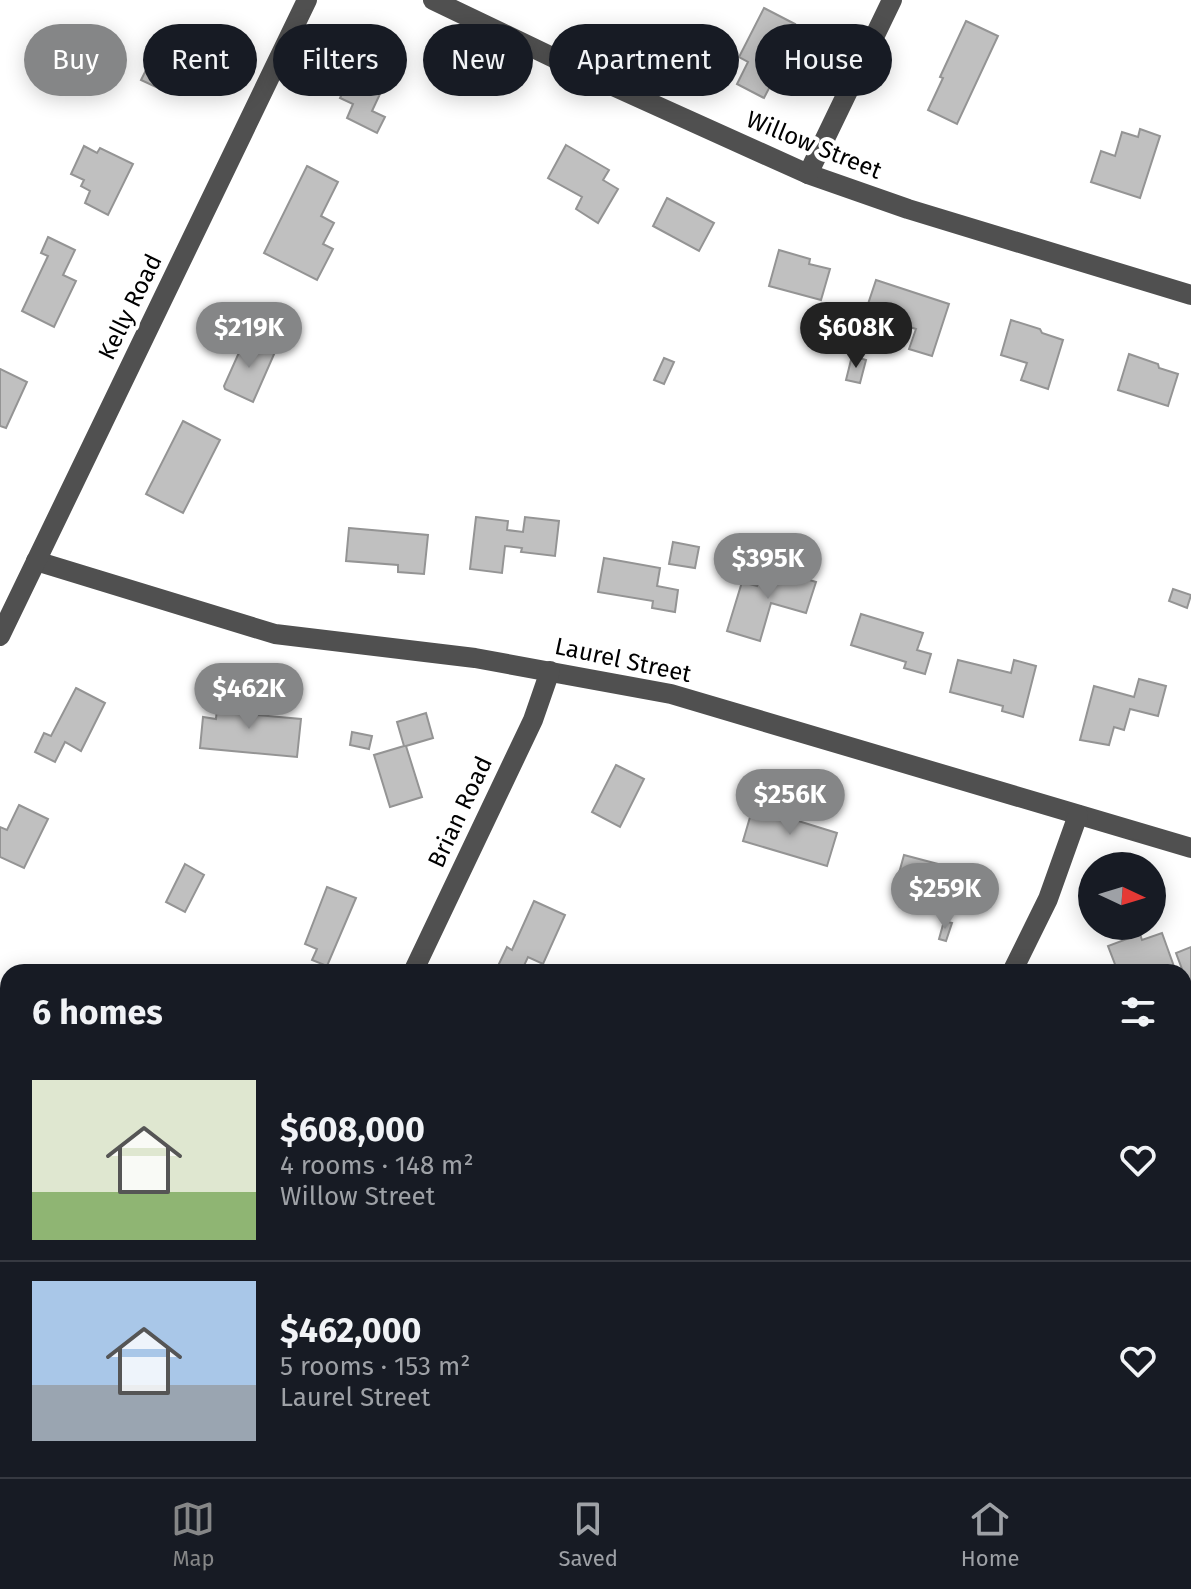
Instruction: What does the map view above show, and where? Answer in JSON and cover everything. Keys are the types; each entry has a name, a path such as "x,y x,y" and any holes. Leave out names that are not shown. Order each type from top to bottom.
{"street":[{"name":"Kelly Road","path":"0,636 307,0"},
{"name":"Willow Street","path":"433,0 604,82 808,174 908,209 1191,295"},
{"path":"808,174 892,0"},
{"name":"Laurel Street","path":"36,561 275,634 475,658 671,694 1191,848"},
{"name":"Brian Road","path":"417,964 533,720 550,671"},
{"path":"1016,964 1048,899 1078,815"}],"building":[{"path":"764,8 795,24 756,24"},
{"path":"966,21 998,36 957,124 928,110"},
{"path":"755,26 755,93 739,85 748,62 739,57"},
{"path":"379,96 372,111 385,117 377,133 347,118 353,104 340,98"},
{"path":"1140,129 1160,136 1140,198 1091,182 1101,151 1115,156 1122,132 1138,137"},
{"path":"566,145 609,170 603,180 618,189 598,223 576,209 582,197 548,178"},
{"path":"84,146 97,153 100,148 133,164 108,215 85,203 90,191 81,186 84,180 71,174"},
{"path":"307,166 338,182 321,216 334,223 323,244 333,249 317,280 264,253"},
{"path":"667,198 714,223 699,251 653,226"},
{"path":"48,237 75,250 63,275 76,281 54,327 22,311 48,256 41,253"},
{"path":"779,250 810,259 809,264 830,269 821,300 769,286"},
{"path":"876,280 949,304 932,356 909,349 916,329 865,313"},
{"path":"1011,320 1063,340 1048,389 1021,380 1027,363 1001,355"},
{"path":"245,339 275,352 253,402 224,386"},
{"path":"1129,354 1178,374 1168,406 1118,390"},
{"path":"852,356 866,360 860,383 846,380"},
{"path":"664,358 674,362 664,384 654,380"},
{"path":"0,369 27,382 6,428 0,426"},
{"path":"183,421 220,440 183,513 146,494"},
{"path":"476,517 508,521 507,530 523,532 525,517 559,521 555,556 521,552 522,548 505,546 502,573 470,569"},
{"path":"349,528 428,535 424,574 398,572 398,565 346,561"},
{"path":"673,542 699,547 695,568 669,564"},
{"path":"604,558 660,568 657,586 678,590 675,612 652,608 653,601 598,592"},
{"path":"763,566 816,582 806,613 771,603 760,641 727,631 742,582 757,586"},
{"path":"1173,589 1191,595 1187,608 1169,601"},
{"path":"861,614 923,633 917,650 931,654 925,674 904,668 906,662 851,645"},
{"path":"958,660 1011,673 1014,660 1036,666 1023,717 1002,711 1003,706 950,692"},
{"path":"1139,679 1166,686 1158,716 1130,709 1124,730 1114,727 1109,745 1080,740 1094,686 1134,697"},
{"path":"76,688 105,703 81,751 65,742 55,762 35,752 44,733 51,736"},
{"path":"218,695 247,697 245,714 301,719 297,757 200,748 203,717 216,719"},
{"path":"426,713 433,738 406,746 422,797 390,807 374,755 404,746 397,722"},
{"path":"352,732 372,736 369,749 350,745"},
{"path":"616,765 644,779 620,827 592,812"},
{"path":"19,805 48,819 24,868 0,857 0,827 7,830"},
{"path":"753,807 837,833 827,866 743,841"},
{"path":"904,855 957,869 949,899 896,884"},
{"path":"185,864 204,875 185,912 166,902"},
{"path":"327,887 356,898 328,964 312,960 317,949 305,944"},
{"path":"534,901 565,915 543,964 528,957 525,964 499,964 507,947 512,950"},
{"path":"944,921 952,923 946,941 939,939"},
{"path":"1124,940 1165,940 1173,964 1115,964 1108,946"},
{"path":"1191,947 1191,964 1180,964 1176,953"}]}
